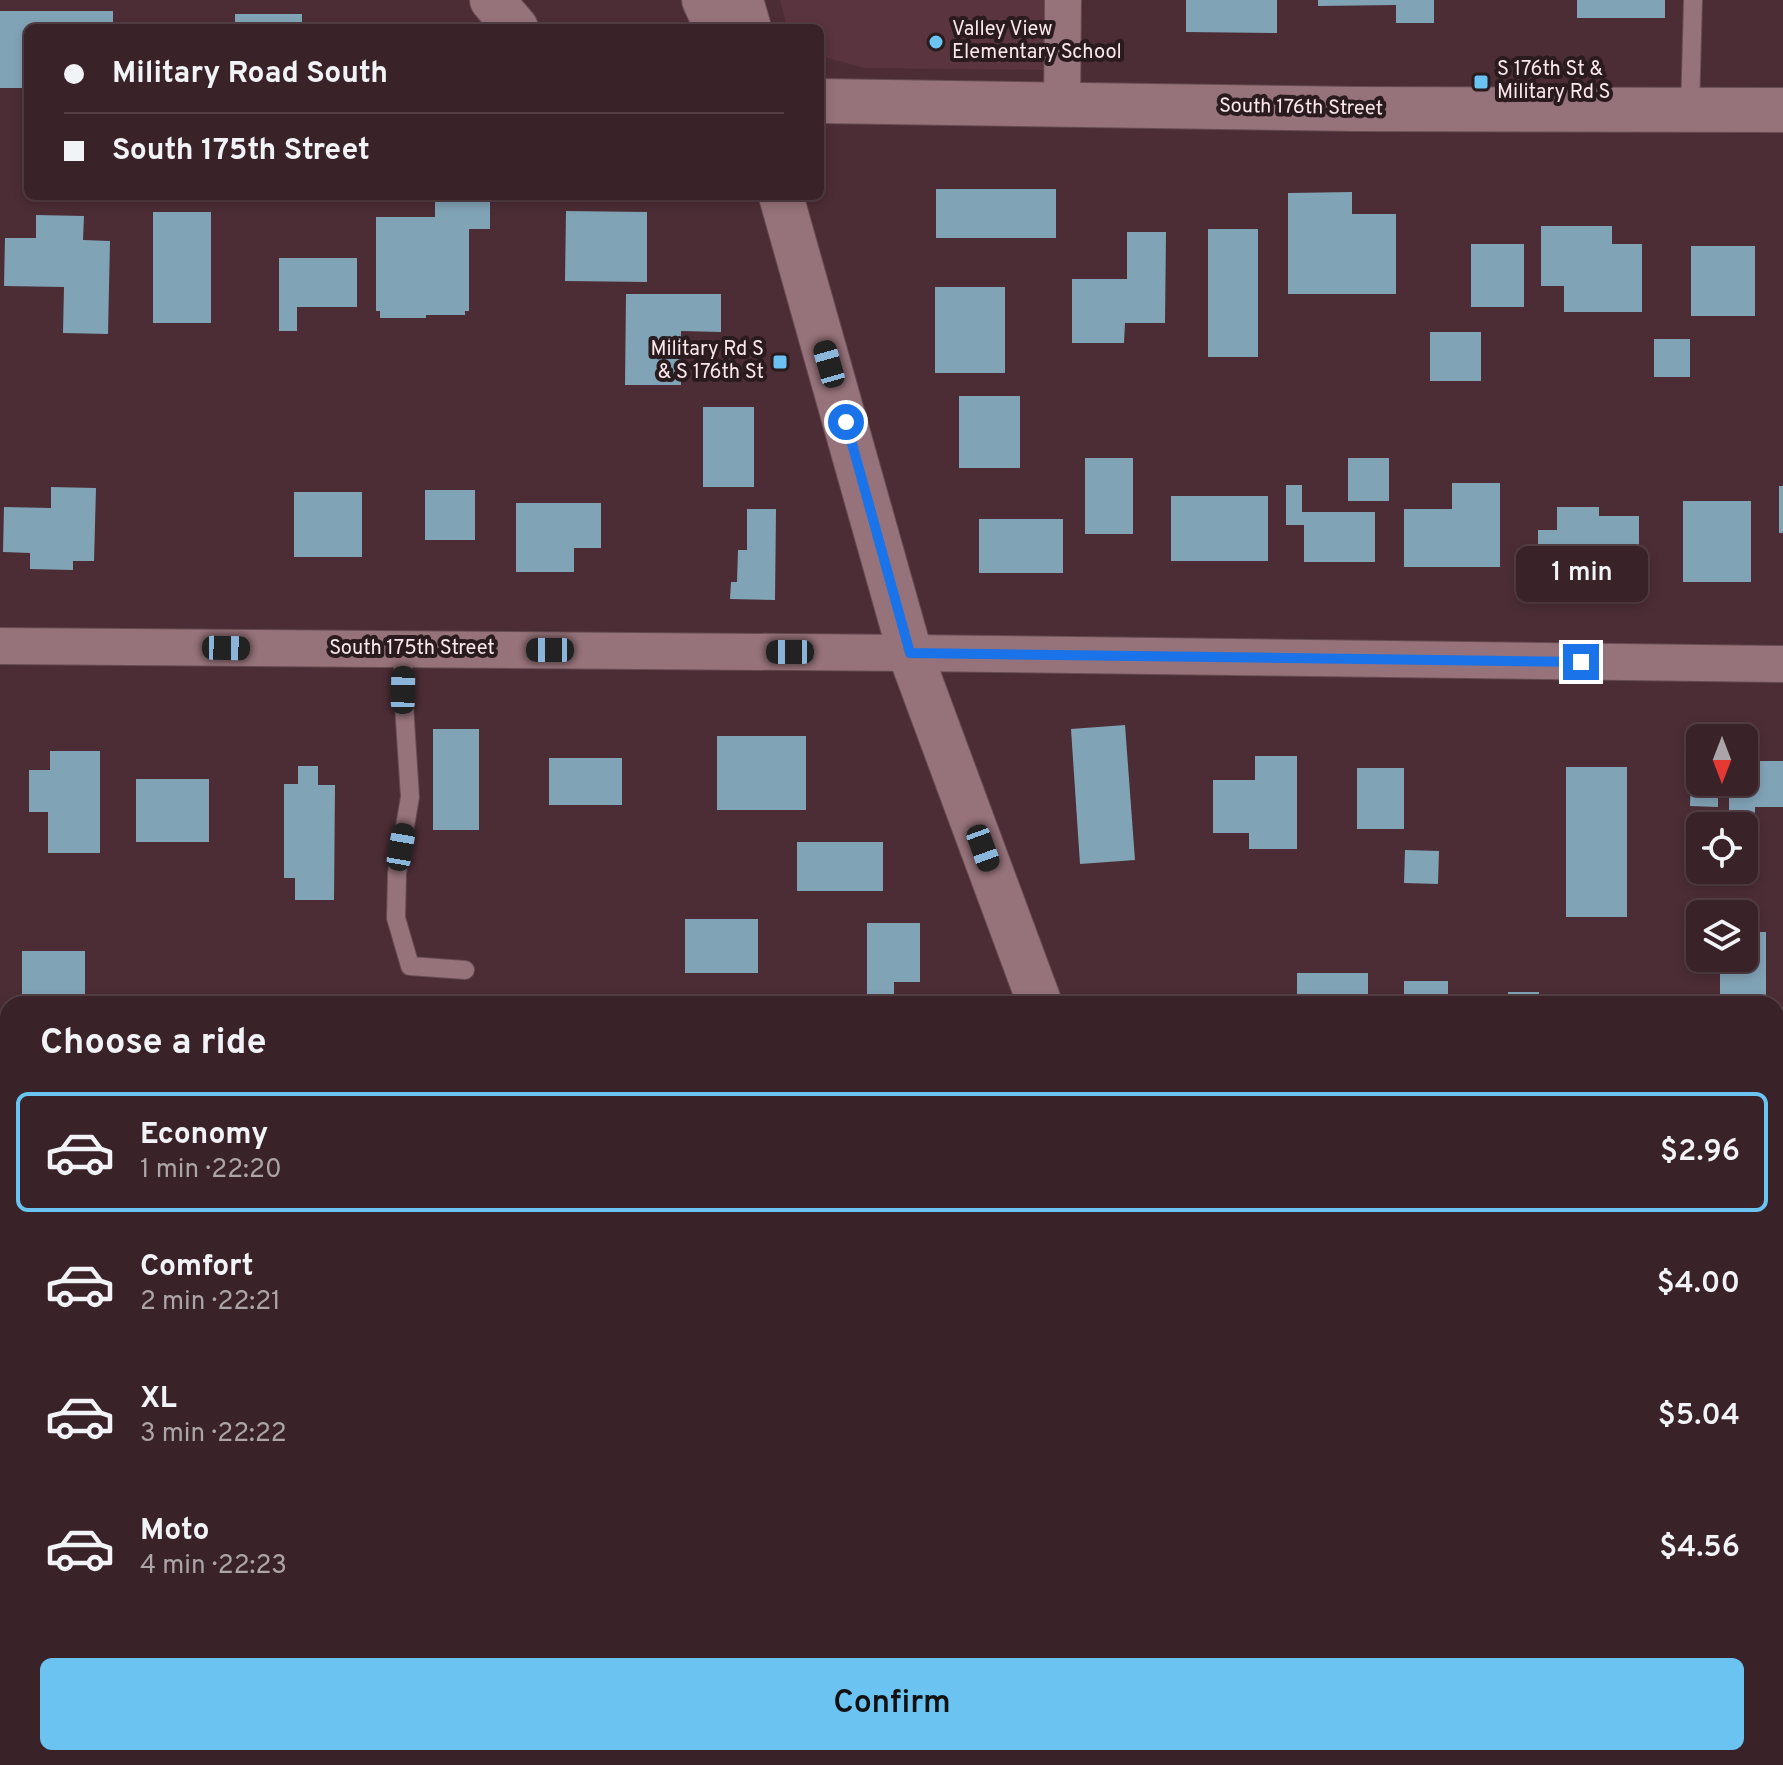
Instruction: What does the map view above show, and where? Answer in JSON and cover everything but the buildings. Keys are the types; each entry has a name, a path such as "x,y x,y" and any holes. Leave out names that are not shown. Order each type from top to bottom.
{"street":[{"path":"492,0 513,24"},
{"path":"704,0 715,24"},
{"path":"741,0 748,24"},
{"path":"1062,105 1063,0"},
{"name":"South 176th Street","path":"824,101 1356,109 1783,110"},
{"path":"782,200 910,653 1037,996"},
{"name":"South 175th Street","path":"0,646 1783,664"}],"lane":[{"path":"1690,110 1693,0"},
{"path":"403,649 410,797 397,873 396,918 410,966 465,970"}],"shaded area":[{"name":"Valley View Elementary School","path":"780,0 1053,0 1053,70 865,68 824,57 824,24 786,23"}],"place":[{"name":"Valley View Elementary School","path":"936,42"},
{"name":"S 176th St & Military Rd S","path":"1481,82"},
{"name":"Military Rd S & S 176th St","path":"780,362"}],"route":[{"path":"846,422 910,653 1581,662"}]}
